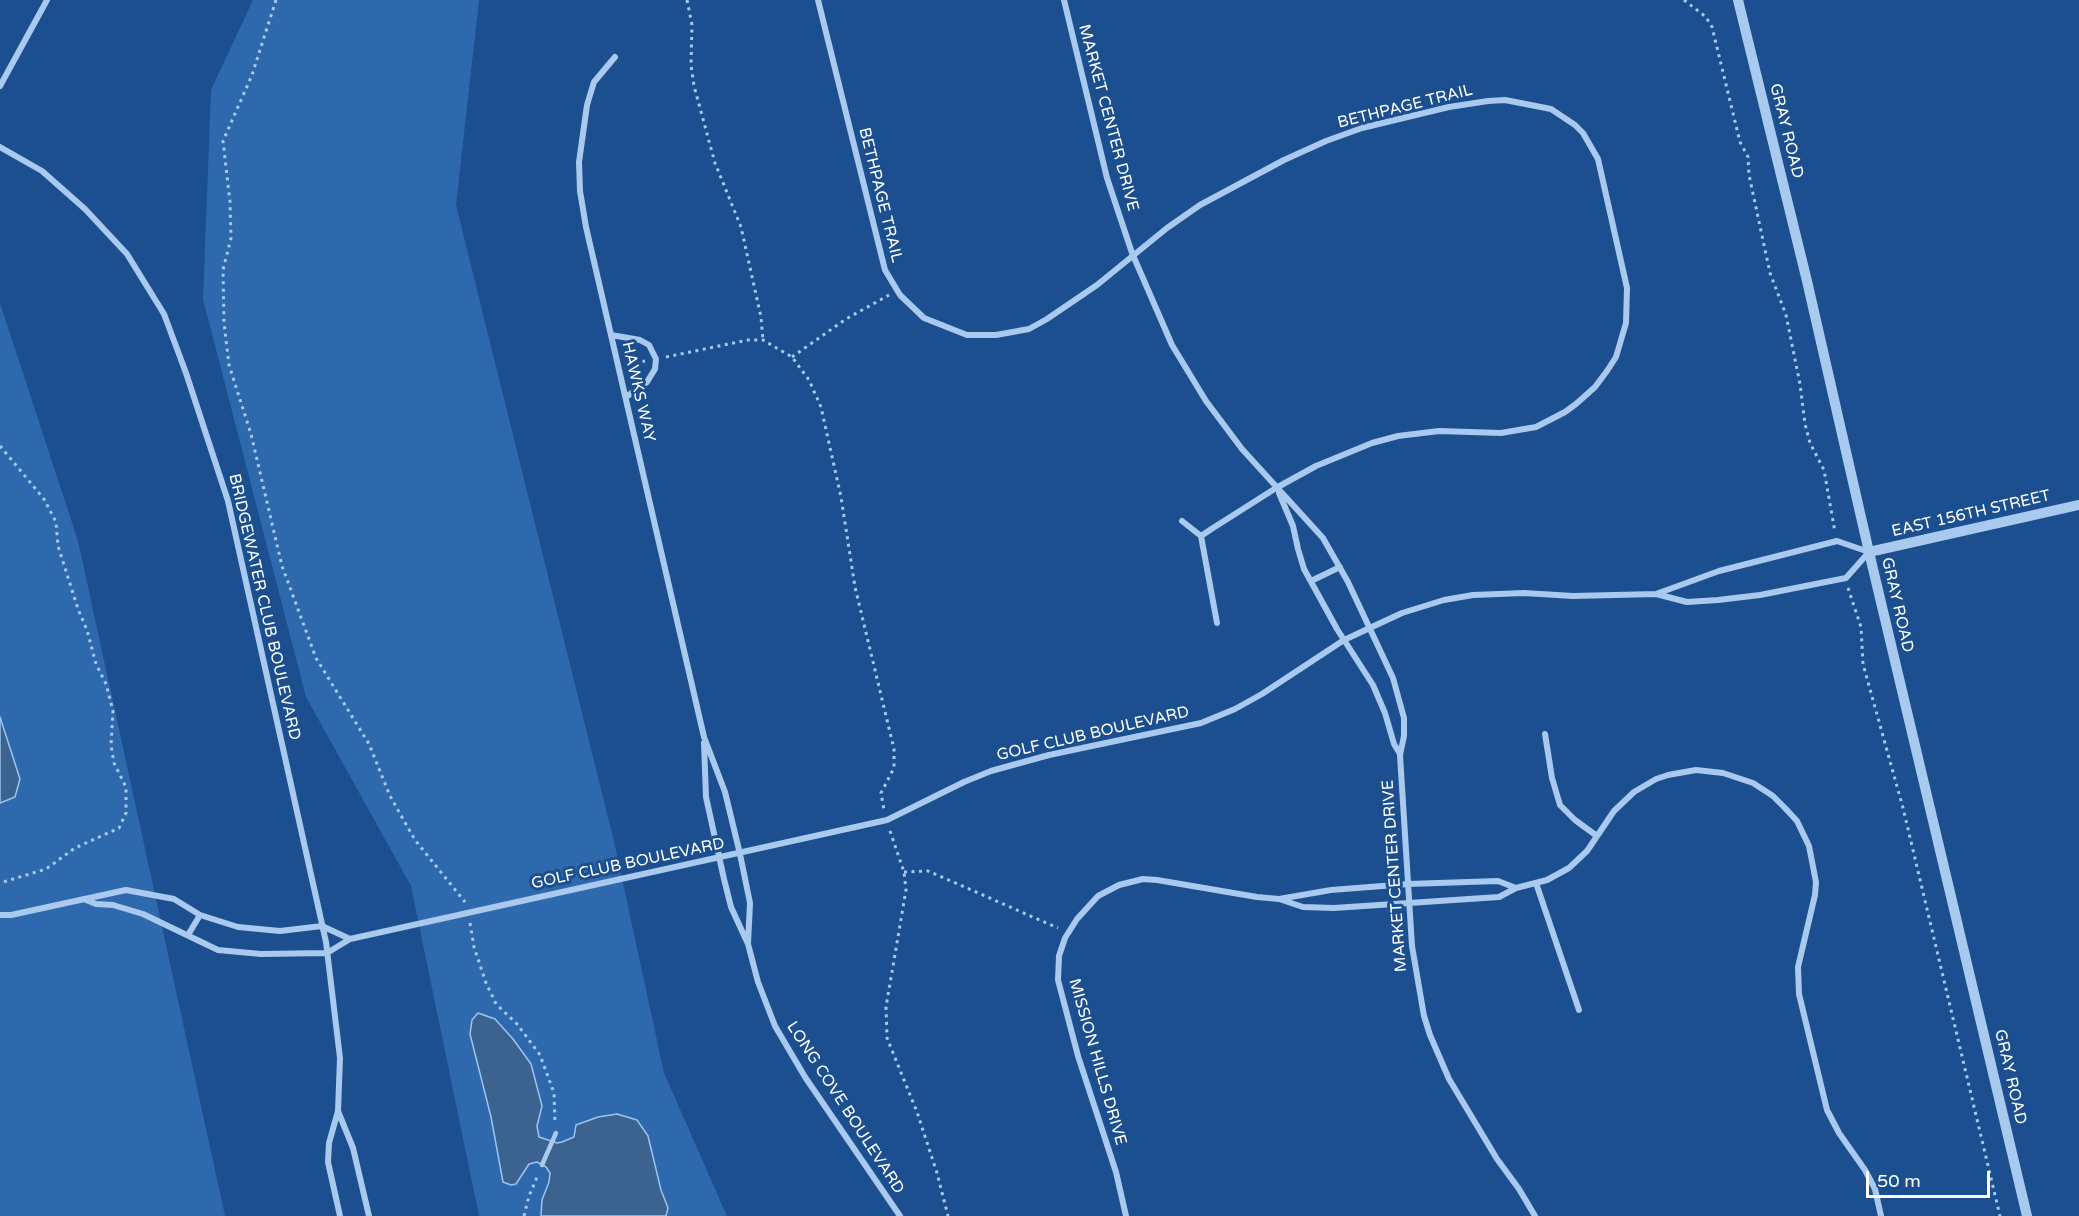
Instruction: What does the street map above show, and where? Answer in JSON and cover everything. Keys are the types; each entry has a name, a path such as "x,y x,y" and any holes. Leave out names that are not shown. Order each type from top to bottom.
{"street":[{"path":"0,86 47,0"},
{"name":"BETHPAGE TRAIL","path":"818,0 882,262 909,306 924,318 967,335 1014,333 1029,329 1047,319 1134,256 1167,228 1200,205 1241,182 1326,141 1362,128 1449,107 1505,100 1551,109 1583,133 1598,159 1628,296 1626,323 1616,357 1595,387 1565,412 1536,427 1501,433 1439,431 1398,436 1347,452 1276,488 1201,536"},
{"name":"MARKET CENTER DRIVE","path":"1064,0 1107,178 1134,256 1172,345 1206,401 1242,449 1323,538 1340,567 1393,678 1404,718 1404,736 1400,755 1409,904 1415,969 1424,1016 1449,1079 1497,1159 1535,1216"},
{"name":"GRAY ROAD","path":"1738,0 1810,292 1869,552 2027,1216"},
{"name":"HAWKS WAY","path":"615,57 594,82 587,105 579,162 580,191 586,227 704,737 725,792 740,854"},
{"name":"BRIDGEWATER CLUB BOULEVARD","path":"0,147 42,171 85,209 127,254 164,314 228,501 327,953 340,1058 338,1111 329,1143 328,1162 340,1216"},
{"path":"611,335 640,340 649,345 656,359 655,369 646,382 626,397"},
{"name":"MARKET CENTER DRIVE","path":"1276,488 1293,526 1298,549 1311,581 1344,640 1373,685 1400,755"},
{"name":"EAST 156TH STREET","path":"1869,552 2079,505"},
{"path":"1182,521 1201,536 1217,623"},
{"path":"1838,541 1869,552 1846,578"},
{"name":"GOLF CLUB BOULEVARD","path":"1656,594 1730,568 1838,541"},
{"path":"1311,581 1340,567"},
{"name":"GOLF CLUB BOULEVARD","path":"84,899 96,904 128,909 188,934 218,950 286,955 327,953 350,939 887,820 991,771 1049,755 1201,723 1235,710 1344,640 1417,608 1473,595 1524,593 1573,596 1656,594 1687,602 1718,600 1770,593 1846,578"},
{"path":"1545,734 1552,778 1560,805 1575,820 1597,836"},
{"name":"HAWKS WAY","path":"704,737 706,797 719,858"},
{"name":"MISSION HILLS DRIVE","path":"1126,1216 1116,1172 1059,989 1059,957 1068,932 1098,896 1107,890 1132,881 1157,880 1279,899 1291,904 1316,908 1499,897 1516,888 1547,880 1569,868 1587,851 1614,811 1643,786 1668,775 1696,770 1723,773 1753,783 1773,796 1797,821 1809,846 1816,882 1798,967 1799,994 1827,1110 1875,1189 1881,1216"},
{"name":"LONG COVE BOULEVARD","path":"740,854 750,903 748,944"},
{"name":"LONG COVE BOULEVARD","path":"719,858 731,906 748,944 766,1004 788,1050 900,1216"},
{"name":"MISSION HILLS DRIVE","path":"1279,899 1331,890 1408,884 1498,882 1516,888"},
{"path":"1536,883 1579,1010"},
{"name":"GOLF CLUB BOULEVARD","path":"0,915 11,915 126,890 174,899 200,915 229,925 280,931 322,926"},
{"path":"188,934 200,915"},
{"path":"322,926 350,939"},
{"name":"BRIDGEWATER CLUB BOULEVARD","path":"338,1111 353,1148 369,1216"}],"lane":[{"path":"542,1165 556,1133"}],"path":[{"path":"276,0 252,75 223,141 230,202 231,238 223,270 224,323 229,365 251,434 282,566 316,658 369,744 390,796 415,840 467,904 474,947 496,1004 518,1024 540,1055 554,1093 556,1133"},
{"path":"687,0 692,25 691,65 694,86 715,163 741,227 761,317 763,340"},
{"path":"1684,0 1706,17 1712,27 1740,142 1747,154 1749,176 1770,273 1786,315 1800,384 1805,424 1810,443 1824,470 1838,541"},
{"path":"792,357 846,319 888,296 896,288"},
{"path":"618,367 748,340 763,340 792,357 809,380 821,407 841,497 855,587 895,756 894,768 881,793 904,872 905,898 886,1006 885,1028 889,1047 916,1112 948,1216"},
{"path":"0,446 44,499 56,522 58,546 87,630 96,664 106,684 113,711 111,745 114,763 126,787 126,813 119,828 75,848 46,869 0,883"},
{"path":"1846,578 1850,598 1861,627 1863,664 1903,808 2000,1216"},
{"path":"904,872 923,870 935,874 1068,932"},
{"path":"524,1216 529,1196 542,1165"}],"shaded area":[{"path":"253,0 479,0 456,205 615,846 664,1073 727,1216 479,1216 411,886 306,697 203,299 211,90"},
{"path":"0,303 78,541 225,1216 0,1216"},
{"path":"0,717 20,779 15,797 0,803"},
{"path":"478,1013 495,1019 531,1064 542,1106 537,1126 539,1137 557,1143 562,1142 574,1137 576,1125 598,1117 617,1114 637,1120 648,1136 661,1190 668,1208 666,1216 541,1216 542,1200 550,1173 546,1167 537,1162 529,1164 516,1184 503,1182 491,1117 470,1034 472,1020"}]}
